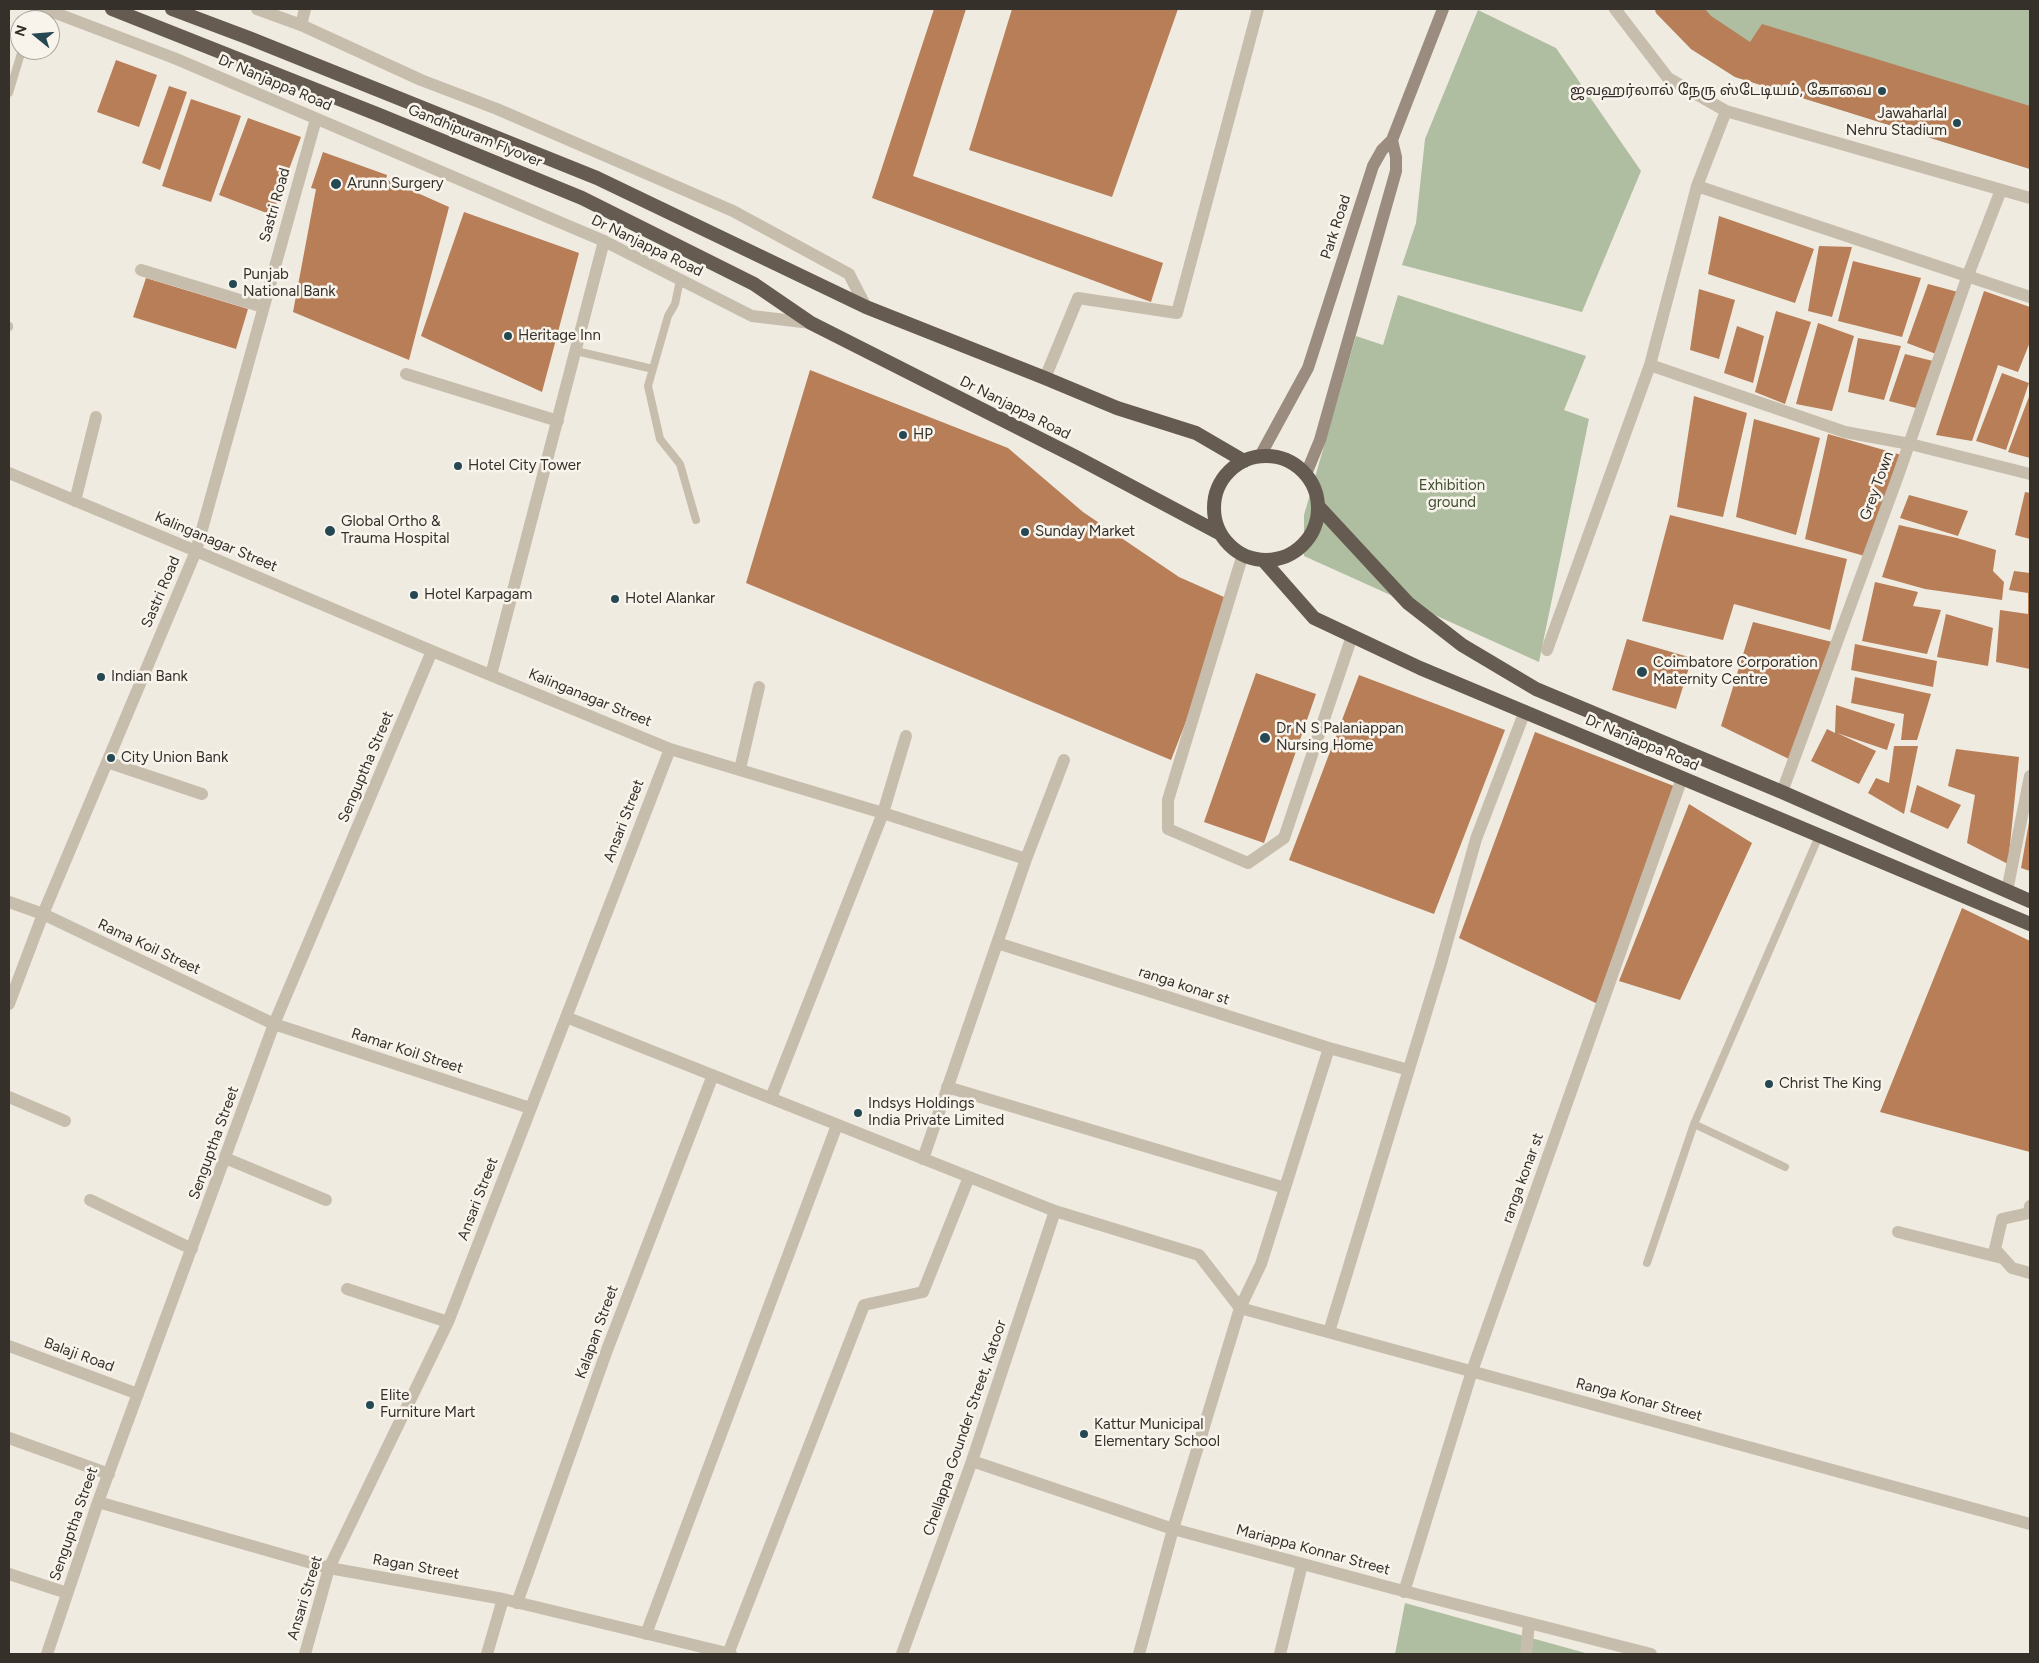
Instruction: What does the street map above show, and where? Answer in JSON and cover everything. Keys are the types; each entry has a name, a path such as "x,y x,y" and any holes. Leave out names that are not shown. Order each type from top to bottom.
{"highway":[{"name":"Gandhipuram Flyover","path":"112,9 582,198 754,284 810,322"},
{"name":"Gandhipuram Flyover","path":"172,9 249,38 597,178 866,308"},
{"path":"866,308 1118,408 1196,433 1244,461"},
{"name":"Dr Nanjappa Road","path":"810,322 1078,458 1221,534"},
{"path":"1260,456 1277,456 1293,463 1306,474 1315,488 1318,506 1316,523 1308,538 1296,551 1280,558 1263,560 1243,554 1232,547 1221,534 1215,518 1214,501 1219,485 1230,471 1244,461 1260,456"},
{"name":"Dr Nanjappa Road","path":"1318,506 1408,603 1462,645 1536,689 1782,792 2030,901"},
{"name":"Dr Nanjappa Road","path":"1263,560 1314,618 1420,668 2030,924"},
{"path":"1585,736 1594,714"}],"main road":[{"name":"Park Road","path":"1260,456 1308,368 1373,166 1382,150 1392,140 1443,9"},
{"path":"1306,474 1320,440 1396,171 1396,157 1392,140"}],"street":[{"name":"Dr Nanjappa Road","path":"45,9 174,58 604,241 752,316 810,322"},
{"path":"257,9 302,25 421,80 532,124 733,212 849,274 866,308"},
{"path":"302,25 305,9"},
{"path":"1045,378 1078,298 1177,313 1258,9"},
{"path":"1615,9 1668,78 1726,111 2030,198"},
{"path":"1547,650 1650,365 1697,186 1726,111"},
{"name":"Sastri Road","path":"9,1004 43,914 196,551 316,118"},
{"path":"1697,186 2030,297"},
{"name":"Grey Town","path":"1782,792 1910,444 1968,275 2001,190"},
{"path":"491,675 604,241"},
{"path":"141,270 264,307"},
{"path":"1650,365 1845,432 1910,444 2030,474"},
{"path":"406,374 558,421"},
{"path":"75,501 96,417"},
{"name":"Kalinganagar Street","path":"9,473 670,749 883,812"},
{"path":"1243,554 1168,800 1168,829 1248,863 1284,838 1352,636"},
{"name":"Senguptha Street","path":"47,1654 98,1502 274,1024 432,651"},
{"path":"740,769 759,687"},
{"path":"1329,1332 1409,1070 1476,839 1525,711"},
{"path":"771,1098 883,812 906,736"},
{"name":"Ansari Street","path":"304,1654 329,1568 448,1322 670,749"},
{"path":"923,1159 1026,859 1064,760"},
{"path":"107,762 202,794"},
{"path":"2007,891 2030,776"},
{"name":"ranga konar st","path":"1404,1592 1472,1371 1682,778"},
{"path":"883,812 1026,859"},
{"name":"Rama Koil Street","path":"9,902 43,914 274,1024"},
{"name":"ranga konar st","path":"997,944 1329,1048 1409,1070"},
{"path":"566,1017 1055,1211 1199,1255 1240,1308"},
{"name":"Ramar Koil Street","path":"274,1024 530,1108"},
{"path":"1139,1654 1173,1529 1240,1308 1261,1264 1329,1048"},
{"name":"Kalapan Street","path":"517,1603 607,1350 713,1075"},
{"path":"948,1087 1285,1188"},
{"path":"9,1097 65,1121"},
{"path":"646,1634 837,1125"},
{"path":"225,1158 326,1200"},
{"path":"729,1654 864,1305 923,1292 969,1177"},
{"path":"90,1200 192,1248"},
{"path":"2030,1206 2029,1213 2002,1219 1995,1249 2012,1268 2030,1273"},
{"name":"Chellappa Gounder Street, Katoor","path":"902,1654 972,1461 1055,1211"},
{"path":"1898,1232 2002,1258"},
{"path":"347,1289 448,1322"},
{"name":"Ranga Konar Street","path":"1240,1308 2030,1524"},
{"name":"Balaji Road","path":"9,1346 138,1394"},
{"path":"9,1438 109,1474"},
{"name":"Mariappa Konnar Street","path":"972,1461 1173,1529 1404,1592 1651,1654"},
{"name":"Ragan Street","path":"98,1502 329,1568 517,1603 729,1654"},
{"path":"1280,1654 1302,1564"},
{"path":"9,1574 68,1593"},
{"path":"487,1654 503,1600"},
{"path":"1526,1654 1530,1623"}],"lane":[{"path":"9,93 19,60"},
{"path":"680,280 648,386 660,439 680,464 696,520"},
{"path":"576,351 653,369"},
{"path":"1647,1263 1694,1124 1819,836"},
{"path":"1694,1124 1785,1167"}],"green space":[{"name":"Jawaharlal Nehru Stadium","path":"1655,9 2030,9 2030,169 1735,77 1691,49 1656,13"},
{"path":"1478,10 1556,48 1641,171 1582,312 1402,265 1416,223 1425,139"},
{"name":"Exhibition ground","path":"1398,295 1586,356 1564,410 1589,419 1539,662 1304,556 1304,515 1356,336 1383,345"},
{"path":"1405,1603 1589,1654 1395,1654"}],"building":[{"path":"934,9 966,9 913,176 1163,263 1151,302 872,198"},
{"path":"1012,9 1178,9 1112,197 969,150"},
{"name":"ஜவஹர்லால் நேரு ஸ்டேடியம், கோவை","path":"1655,9 1705,9 1711,16 1750,42 1762,24 2030,106 2030,169 1735,77 1691,49 1656,13"},
{"path":"116,60 157,75 139,127 97,112"},
{"path":"169,86 187,92 160,170 142,163"},
{"path":"191,99 241,116 211,202 162,186"},
{"path":"248,118 301,137 272,215 219,195"},
{"path":"323,152 387,175 386,179 449,207 409,360 293,312 316,189 311,188"},
{"path":"464,212 579,253 542,392 421,336"},
{"path":"1719,216 1814,249 1795,303 1708,274"},
{"path":"1819,246 1852,247 1832,317 1808,311"},
{"path":"1853,261 1921,278 1902,337 1838,321"},
{"path":"146,278 248,309 236,349 133,317"},
{"path":"1928,284 1958,292 1936,354 1907,343"},
{"path":"1699,289 1735,300 1719,359 1690,350"},
{"path":"1984,291 2030,307 2030,342 2018,372 1998,365 1972,441 1936,435"},
{"path":"1776,311 1811,322 1785,404 1755,392"},
{"path":"1818,323 1854,336 1832,411 1796,404"},
{"path":"1737,326 1764,336 1753,383 1724,373"},
{"path":"1858,338 1901,346 1884,400 1848,392"},
{"path":"1905,354 1933,361 1916,408 1889,401"},
{"path":"810,370 1008,448 1083,512 1179,577 1233,601 1171,760 746,583"},
{"path":"2002,373 2029,383 2006,450 1976,441"},
{"path":"2030,394 2030,458 2008,452"},
{"path":"1694,396 1747,413 1723,517 1677,507"},
{"path":"1754,419 1820,438 1796,535 1736,517"},
{"path":"1828,434 1905,456 1868,557 1805,539"},
{"path":"2025,492 2030,493 2030,539 2015,535"},
{"path":"1909,495 1968,511 1958,536 1900,518"},
{"path":"1670,515 1847,559 1830,630 1734,604 1723,640 1642,621"},
{"path":"1899,525 1957,538 1996,550 1993,571 2004,582 2002,600 1925,589 1882,577"},
{"path":"2014,571 2030,573 2030,669 1996,662 2000,610 2028,614 2028,593 2009,590"},
{"path":"1875,582 1918,592 1913,606 1941,610 1927,654 1862,641"},
{"path":"1946,614 1993,628 1988,666 1937,657"},
{"path":"1753,622 1832,642 1789,759 1721,726"},
{"path":"1627,639 1692,658 1676,709 1612,690"},
{"path":"1855,644 1937,661 1933,687 1851,670"},
{"path":"1256,673 1316,694 1264,843 1204,822"},
{"path":"1359,675 1505,730 1434,914 1289,860"},
{"path":"1855,677 1931,694 1917,740 1901,740 1904,714 1851,703"},
{"path":"1836,705 1895,724 1887,750 1837,733 1876,751 1859,784 1811,761 1827,729 1835,733"},
{"path":"1535,732 1679,788 1602,1006 1459,938"},
{"path":"1894,746 1918,746 1904,814 1868,793 1876,778 1889,783"},
{"path":"1956,749 2019,757 2008,864 1967,843 1975,795 1948,786"},
{"path":"1917,785 1961,805 1948,829 1910,812"},
{"path":"1689,804 1752,843 1680,1000 1619,981"},
{"path":"2030,822 2030,871 2021,868"},
{"path":"1962,908 2030,941 2030,1152 1880,1112"}],"place":[{"name":"ஜவஹர்லால் நேரு ஸ்டேடியம், கோவை","path":"1882,91"},
{"name":"Jawaharlal Nehru Stadium","path":"1957,123"},
{"name":"Arunn Surgery","path":"336,184"},
{"name":"Punjab National Bank","path":"233,284"},
{"name":"Heritage Inn","path":"508,336"},
{"name":"HP","path":"903,435"},
{"name":"Hotel City Tower","path":"458,466"},
{"name":"Global Ortho & Trauma Hospital","path":"330,531"},
{"name":"Sunday Market","path":"1025,532"},
{"name":"Hotel Karpagam","path":"414,595"},
{"name":"Hotel Alankar","path":"615,599"},
{"name":"Coimbatore Corporation Maternity Centre","path":"1642,672"},
{"name":"Indian Bank","path":"101,677"},
{"name":"Dr N S Palaniappan Nursing Home","path":"1265,738"},
{"name":"City Union Bank","path":"111,758"},
{"name":"Christ The King","path":"1769,1084"},
{"name":"Indsys Holdings India Private Limited","path":"858,1113"},
{"name":"Elite Furniture Mart","path":"370,1405"},
{"name":"Kattur Municipal Elementary School","path":"1084,1434"}]}
